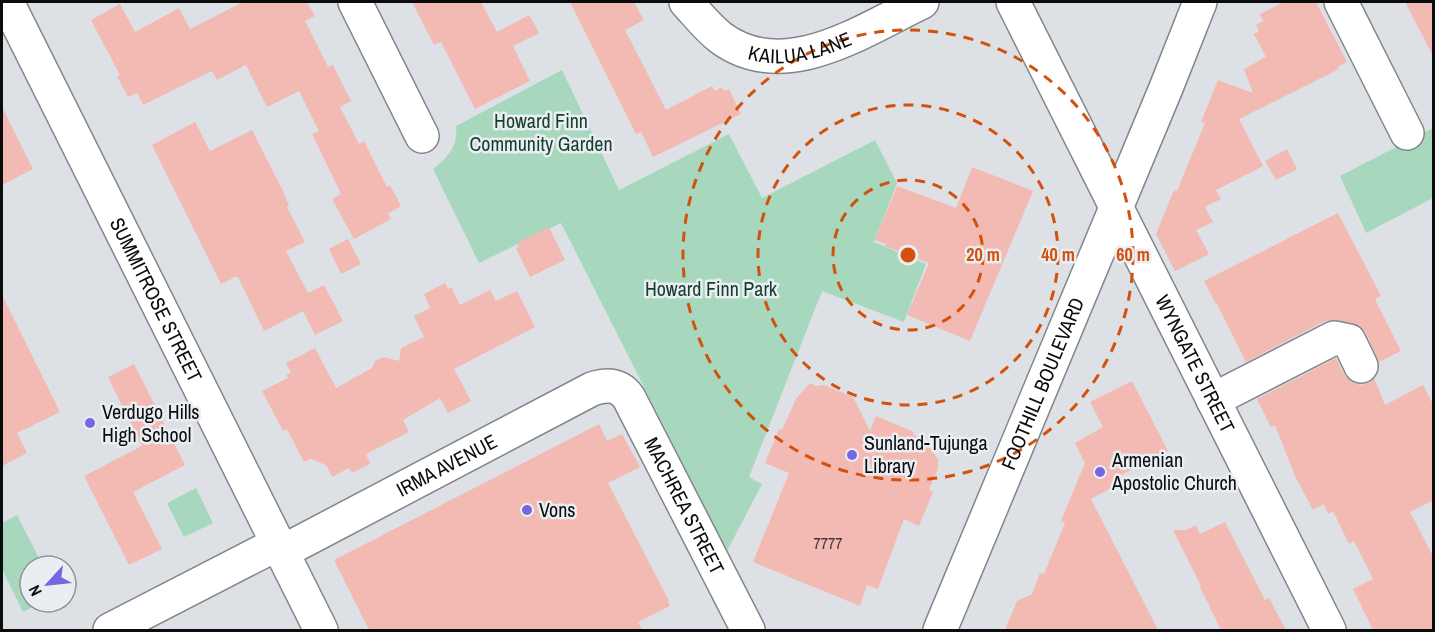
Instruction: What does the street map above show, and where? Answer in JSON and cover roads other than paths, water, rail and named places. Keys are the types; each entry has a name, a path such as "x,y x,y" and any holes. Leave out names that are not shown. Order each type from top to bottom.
{"street":[{"name":"SUMMITROSE STREET","path":"7,2 321,630"},
{"path":"355,2 422,136"},
{"name":"KAILUA LANE","path":"686,2 710,28 734,46 769,56 788,56 808,54 829,47 922,2"},
{"name":"WYNGATE STREET","path":"1013,2 1329,630"},
{"name":"FOOTHILL BOULEVARD","path":"940,630 1200,2"},
{"path":"1341,2 1407,133"},
{"path":"1213,400 1334,338 1348,341 1361,366"},
{"name":"IRMA AVENUE","path":"110,630 280,548 592,389 603,385 615,386"},
{"name":"MACHREA STREET","path":"615,386 623,389 629,398 748,630"}],"place":[{"name":"Verdugo Hills High School","path":"90,423"},
{"name":"Sunland-Tujunga Library","path":"852,455"},
{"name":"Armenian Apostolic Church","path":"1100,472"},
{"name":"Vons","path":"527,510"}],"park label":[{"name":"Howard Finn Community Garden","path":"541,132"},
{"name":"Howard Finn Park","path":"711,289"}]}
